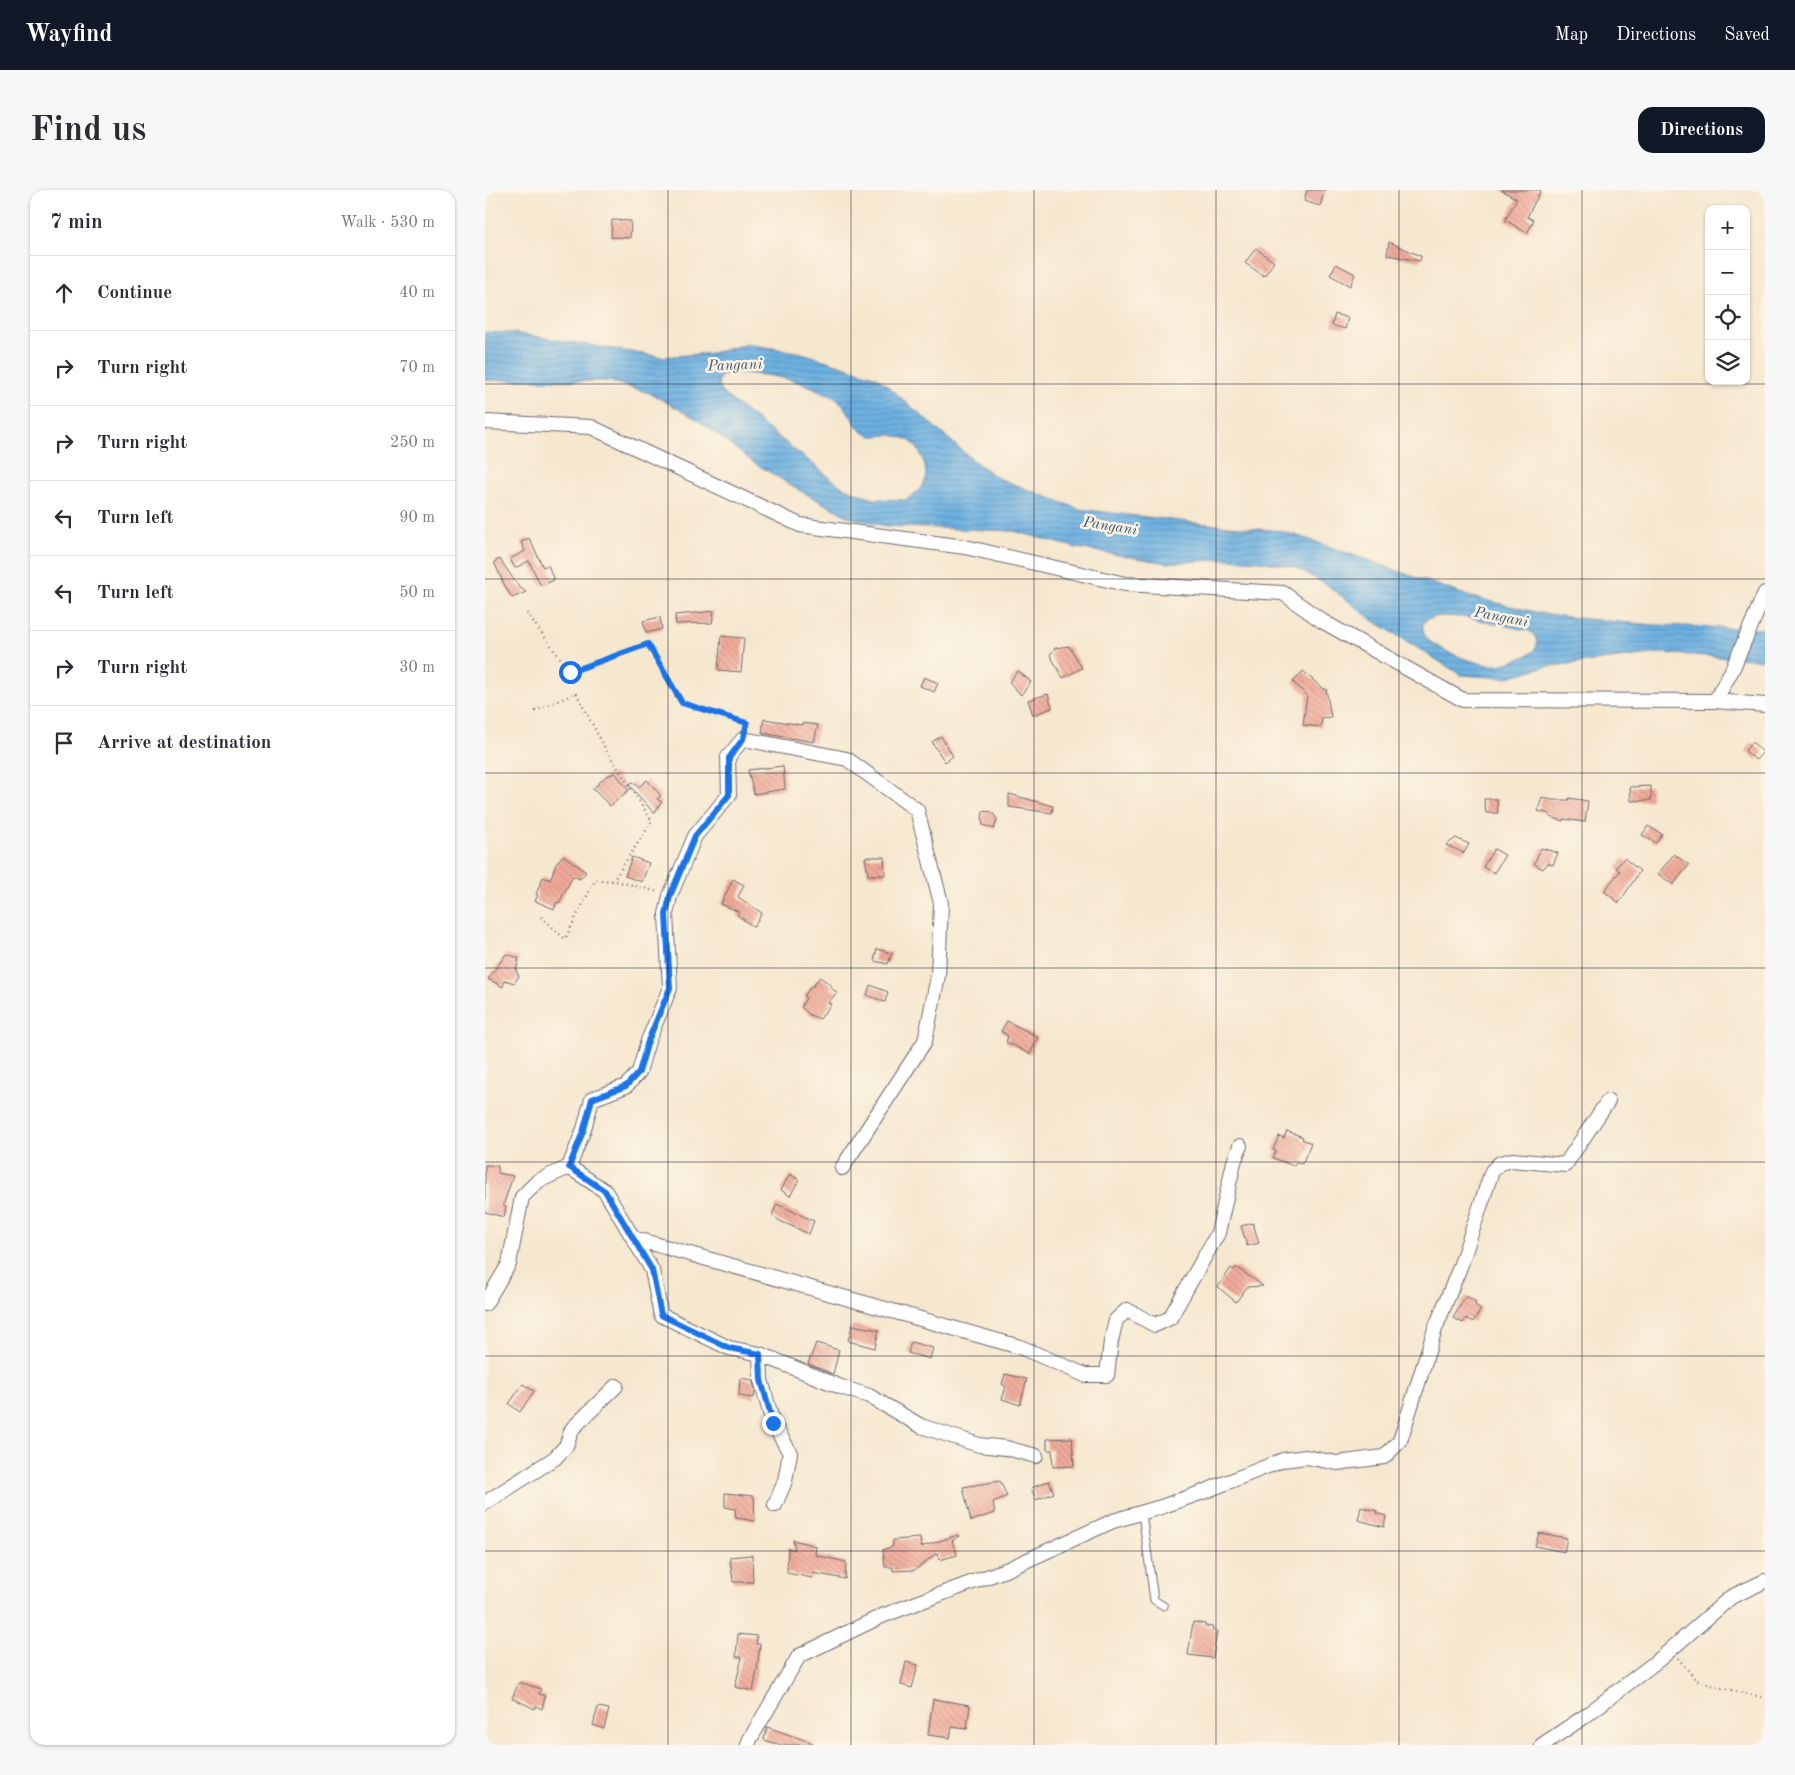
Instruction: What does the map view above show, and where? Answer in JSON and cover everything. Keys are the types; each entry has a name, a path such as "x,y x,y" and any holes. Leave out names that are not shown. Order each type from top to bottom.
{"street":[{"path":"485,422 591,427 800,525 965,548 1125,584 1283,593 1322,621 1463,700 1715,701 1765,705"},
{"path":"1715,701 1732,670 1765,593"},
{"path":"485,1304 509,1264 522,1197 538,1181 569,1167 584,1129 592,1099 626,1086 639,1072 648,1041 670,988 666,914 670,896 695,836 729,795 729,758 743,739 847,759 917,810 941,903 938,976 925,1042 842,1168"},
{"path":"748,1745 799,1656 883,1616 1008,1569 1113,1521 1143,1513 1203,1492 1283,1460 1306,1457 1337,1463 1384,1457 1400,1441 1435,1329 1460,1266 1492,1171 1499,1163 1512,1160 1565,1165 1608,1101"},
{"path":"633,1238 1020,1347 1085,1375 1107,1375 1111,1341 1116,1320 1127,1310 1155,1325 1170,1318 1218,1233 1234,1162 1240,1146"},
{"path":"569,1167 605,1191 652,1270 661,1315 729,1348 760,1354 841,1388 869,1396 921,1426 979,1445 1007,1448 1036,1456"},
{"path":"760,1354 761,1380 773,1423 790,1453 785,1481 775,1505"},
{"path":"485,1503 555,1458 566,1446 572,1429 616,1386"},
{"path":"1551,1743 1671,1650 1731,1597 1765,1580"}],"lane":[{"path":"1143,1513 1154,1600 1164,1606"}],"path":[{"path":"527,614 570,672 648,644 682,703 747,723 743,739"},
{"path":"535,712 576,694 606,750 652,821 613,880"},
{"path":"541,917 565,939 595,880 613,880 670,896"},
{"path":"1671,1650 1696,1680 1765,1698"}],"water":[{"name":"Pangani","path":"485,332 513,333 662,357 712,353 747,344 802,353 877,377 974,461 998,478 1079,509 1281,531 1471,597 1540,613 1654,625 1765,629 1765,660 1660,653 1544,667 1504,678 1461,675 1374,621 1327,585 1295,567 1261,561 1227,559 1167,563 1077,548 1014,531 886,526 849,517 797,489 753,462 698,420 650,393 608,381 485,380","holes":["732,372 779,377 813,387 844,406 858,427 866,434 873,436 892,435 908,440 914,444 923,459 926,471 925,481 917,492 906,500 873,499 842,487 721,392 718,382 721,375","1439,616 1464,617 1530,631 1537,642 1536,647 1525,657 1499,665 1484,664 1465,659 1436,646 1425,636 1423,624 1427,619"]}],"building":[{"path":"1307,190 1325,190 1320,206 1304,201"},
{"path":"1501,190 1541,190 1527,217 1534,220 1527,233 1505,220 1517,199"},
{"path":"612,220 631,221 630,238 611,237"},
{"path":"1389,242 1421,256 1420,261 1387,255"},
{"path":"1256,248 1274,262 1264,276 1245,263"},
{"path":"1336,264 1355,274 1350,286 1330,275"},
{"path":"1335,314 1348,318 1345,329 1332,325"},
{"path":"529,538 543,567 548,565 554,580 541,586 529,561 515,568 510,559 525,551 521,542"},
{"path":"500,559 518,586 526,592 512,598 494,562"},
{"path":"714,611 712,623 676,624 675,615"},
{"path":"660,617 662,629 646,633 643,621"},
{"path":"721,636 744,638 741,672 718,670"},
{"path":"1069,646 1082,668 1063,678 1050,655 1055,648"},
{"path":"1018,671 1031,682 1021,695 1009,682"},
{"path":"1303,671 1323,689 1326,689 1331,717 1322,718 1321,727 1303,725 1307,695 1293,682"},
{"path":"924,677 938,683 934,692 920,686"},
{"path":"1048,694 1052,708 1033,715 1028,700"},
{"path":"764,719 802,725 802,723 818,725 814,742 762,733"},
{"path":"941,736 953,756 945,762 932,742"},
{"path":"1752,742 1763,752 1756,760 1745,751"},
{"path":"783,766 785,789 754,794 748,770"},
{"path":"615,773 629,790 610,806 593,789 606,776"},
{"path":"647,780 661,796 657,799 662,802 654,813 629,785 632,782 639,787"},
{"path":"1651,786 1651,800 1631,801 1630,787"},
{"path":"1009,794 1053,806 1052,813 1009,807"},
{"path":"1542,797 1552,800 1569,800 1569,798 1588,801 1585,822 1563,819 1563,821 1550,817 1550,814 1538,811"},
{"path":"1484,799 1497,799 1498,813 1486,813"},
{"path":"983,811 992,812 997,819 994,829 983,825"},
{"path":"1648,826 1662,834 1656,843 1642,835"},
{"path":"1456,838 1469,844 1464,853 1446,845"},
{"path":"1541,848 1558,853 1553,865 1548,863 1543,869 1534,864"},
{"path":"1494,849 1505,855 1494,873 1483,867"},
{"path":"1674,854 1689,865 1673,885 1658,874"},
{"path":"563,855 586,872 580,879 573,876 554,909 535,901 538,895 536,894 543,877 550,880 556,864"},
{"path":"632,857 649,863 642,882 625,876"},
{"path":"865,857 884,857 885,875 868,875"},
{"path":"1624,858 1640,871 1619,903 1604,891 1620,871 1616,868"},
{"path":"733,879 744,885 738,897 762,913 754,927 737,915 739,912 721,904"},
{"path":"877,949 892,953 888,964 874,961"},
{"path":"506,954 519,958 516,971 519,976 514,983 505,980 503,987 488,979"},
{"path":"820,977 832,986 830,988 837,992 828,1003 831,1004 820,1019 810,1015 801,1007 806,998 804,996"},
{"path":"870,985 888,992 885,1002 867,995"},
{"path":"1007,1021 1038,1037 1030,1054 1006,1042 1008,1036 1001,1031"},
{"path":"1287,1131 1303,1137 1302,1139 1311,1143 1302,1164 1296,1162 1294,1166 1273,1158 1276,1151 1273,1150 1279,1136 1284,1138"},
{"path":"485,1165 498,1166 498,1173 513,1176 503,1206 506,1207 504,1217 485,1212"},
{"path":"790,1174 799,1180 790,1196 781,1190"},
{"path":"777,1204 814,1221 809,1234 780,1221 772,1215"},
{"path":"1253,1223 1259,1243 1247,1246 1241,1226"},
{"path":"1236,1267 1263,1286 1247,1287 1236,1302 1218,1287 1231,1268 1234,1270"},
{"path":"1466,1296 1476,1302 1475,1305 1481,1309 1473,1322 1466,1318 1463,1323 1453,1318"},
{"path":"852,1325 879,1330 875,1348 848,1341"},
{"path":"911,1342 933,1348 930,1359 908,1353"},
{"path":"816,1343 839,1350 833,1374 808,1364"},
{"path":"1005,1374 1027,1379 1020,1405 1002,1399 1006,1387 1002,1384"},
{"path":"740,1378 752,1380 755,1390 754,1398 739,1396"},
{"path":"523,1384 534,1391 520,1412 509,1404"},
{"path":"1072,1438 1074,1466 1053,1467 1052,1450 1047,1450 1047,1439"},
{"path":"1000,1481 1007,1496 993,1502 995,1513 971,1521 963,1487"},
{"path":"1049,1481 1054,1493 1036,1500 1031,1488"},
{"path":"725,1493 754,1496 755,1521 736,1518 735,1509 725,1507"},
{"path":"1361,1507 1377,1511 1376,1513 1386,1516 1384,1527 1358,1520"},
{"path":"1539,1533 1567,1538 1564,1552 1535,1546"},
{"path":"958,1535 952,1541 957,1555 940,1560 937,1553 915,1570 893,1571 893,1567 885,1567 883,1550 893,1546 893,1540 920,1538 921,1547"},
{"path":"793,1540 816,1546 815,1555 846,1562 845,1579 813,1573 812,1578 787,1573 788,1548 795,1550"},
{"path":"752,1555 753,1582 733,1582 730,1557"},
{"path":"1193,1622 1213,1627 1213,1631 1217,1631 1213,1658 1188,1655"},
{"path":"738,1634 757,1636 756,1644 760,1644 753,1691 735,1687 742,1657 736,1657"},
{"path":"906,1662 918,1665 912,1688 901,1685"},
{"path":"519,1682 541,1689 539,1694 545,1696 542,1709 536,1706 535,1709 512,1698"},
{"path":"933,1699 970,1705 967,1729 952,1727 950,1738 928,1735"},
{"path":"598,1707 609,1709 604,1729 593,1725"},
{"path":"767,1727 813,1743 812,1745 781,1745 764,1740"}],"route":[{"path":"570,672 648,644 682,703 747,723 743,739 729,758 729,795 695,836 670,896 666,914 670,988 648,1041 639,1072 626,1086 592,1099 584,1129 569,1167 605,1191 652,1270 661,1315 729,1348 760,1354 761,1380 773,1423"}]}
